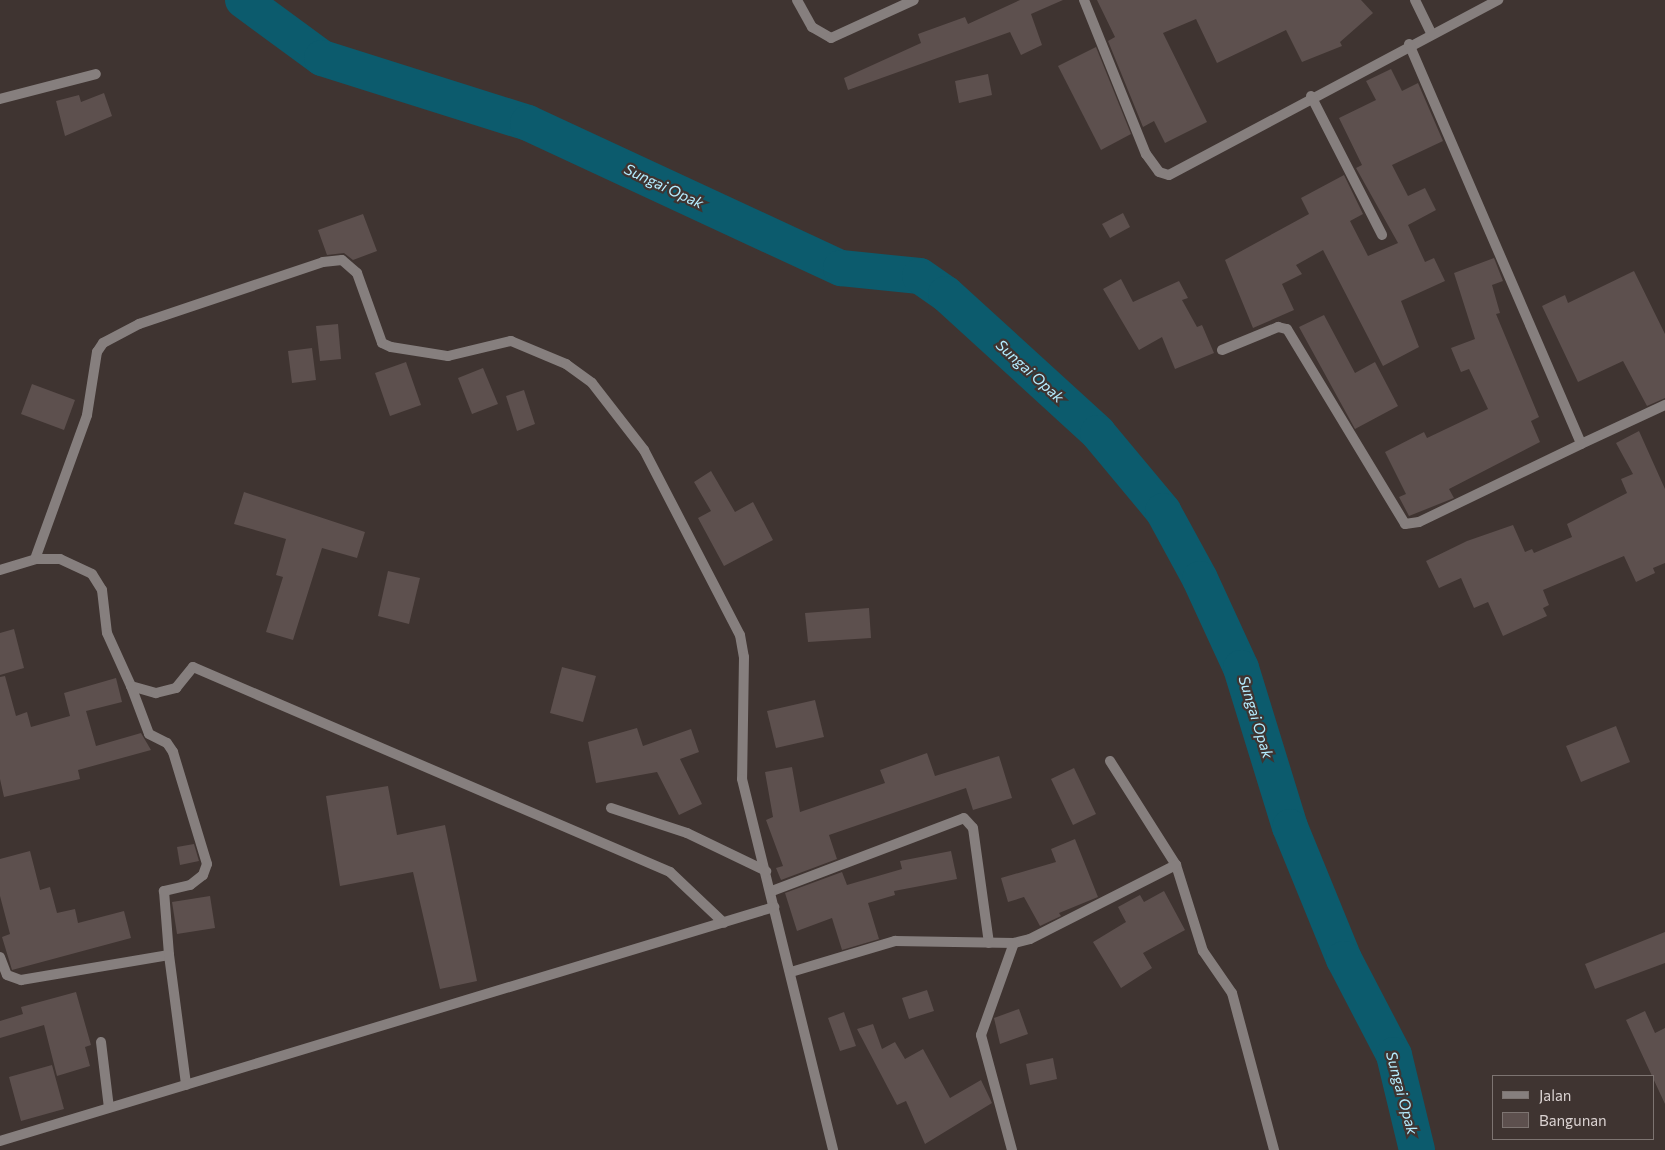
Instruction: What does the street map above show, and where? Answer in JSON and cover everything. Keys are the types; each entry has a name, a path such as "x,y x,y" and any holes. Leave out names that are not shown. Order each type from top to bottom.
{"street":[{"path":"797,0 812,27 831,38 907,1"},
{"path":"1084,0 1146,154 1158,172 1169,175 1182,171 1311,96 1409,44 1498,0"},
{"path":"1415,0 1431,33"},
{"path":"1409,44 1581,444"},
{"path":"0,100 96,74"},
{"path":"1311,96 1382,235"},
{"path":"35,559 87,415 94,362 103,343 139,324 323,262 342,260 357,273 382,343 448,356 511,341 540,350 592,383 644,450 740,634 744,658 742,780 772,891 774,907 833,1150"},
{"path":"1222,350 1278,326 1287,329 1405,524 1420,522 1665,405"},
{"path":"0,570 35,559 60,558 98,581 107,633 131,686 149,734 167,743 173,752 207,864 203,875 190,884 164,891 169,955 186,1085"},
{"path":"131,686 156,693 176,688 193,667 670,872 724,923"},
{"path":"1110,761 1176,865 1203,951 1232,993 1274,1150"},
{"path":"611,808 687,833 766,871"},
{"path":"772,891 964,818 973,828 989,943"},
{"path":"790,972 895,941 1014,943 1052,931 1176,865"},
{"path":"0,1141 774,907"},
{"path":"1012,1150 981,1035 1014,943"},
{"path":"0,957 7,975 21,980 169,955"},
{"path":"101,1042 109,1108"}],"building":[{"path":"1020,0 1063,0 1031,14 1042,45 1021,55 1010,32 848,90 844,78 921,43 918,34 965,17 968,24"},
{"path":"1097,0 1361,0 1373,13 1340,42 1342,46 1302,62 1286,30 1217,63 1196,19 1163,33 1207,122 1165,143 1154,121 1143,127 1108,41 1115,37"},
{"path":"1096,47 1131,134 1101,150 1058,66"},
{"path":"1391,69 1402,91 1418,83 1443,141 1392,165 1408,196 1425,188 1436,210 1408,225 1425,262 1434,258 1445,281 1401,301 1419,347 1383,366 1323,250 1296,265 1302,274 1282,284 1294,310 1253,328 1225,260 1309,214 1301,198 1344,175 1363,214 1350,221 1368,256 1398,243 1356,168 1362,165 1339,118 1376,100 1366,81"},
{"path":"988,74 992,95 959,103 955,81"},
{"path":"104,93 112,116 65,136 56,101 79,95 81,102"},
{"path":"1123,213 1130,227 1110,238 1102,224"},
{"path":"363,214 377,251 353,260 344,253 327,255 318,230"},
{"path":"1494,258 1503,281 1492,285 1500,313 1496,314 1539,417 1531,421 1540,442 1449,489 1454,498 1409,516 1399,497 1406,494 1385,452 1424,432 1427,438 1488,409 1469,369 1461,372 1451,348 1475,339 1454,273"},
{"path":"1634,271 1665,334 1665,398 1647,406 1623,361 1578,382 1542,306 1565,295 1568,303"},
{"path":"1121,279 1133,302 1179,281 1188,298 1182,300 1197,327 1202,325 1214,353 1175,369 1162,337 1139,350 1103,289"},
{"path":"1324,315 1355,373 1375,362 1398,406 1355,429 1299,327"},
{"path":"338,324 341,359 320,361 316,326"},
{"path":"312,348 316,380 292,383 288,351"},
{"path":"406,362 421,405 390,416 375,373"},
{"path":"483,368 498,404 472,414 458,378"},
{"path":"32,384 75,400 64,430 21,414"},
{"path":"524,390 535,424 517,431 506,396"},
{"path":"1639,431 1665,489 1665,563 1653,568 1655,573 1636,582 1624,556 1543,590 1549,605 1543,608 1547,616 1503,636 1488,602 1474,608 1461,578 1439,588 1426,561 1467,541 1513,525 1525,552 1532,549 1534,553 1572,537 1567,524 1627,493 1621,479 1633,474 1616,443"},
{"path":"711,471 735,512 753,502 773,540 724,566 698,518 711,511 694,482"},
{"path":"244,492 365,532 357,558 322,548 293,640 266,632 283,577 276,575 286,539 234,524"},
{"path":"388,571 420,578 409,624 378,616"},
{"path":"869,608 871,638 808,642 805,613"},
{"path":"14,629 24,668 0,675 0,633"},
{"path":"562,667 596,676 583,722 550,713"},
{"path":"5,676 16,716 27,712 31,727 70,716 64,693 116,678 122,702 86,711 96,746 141,733 151,750 78,770 80,779 4,797 0,779 0,677"},
{"path":"815,700 824,737 776,748 767,711"},
{"path":"1616,726 1630,762 1581,782 1566,746"},
{"path":"637,728 643,746 691,729 699,752 680,759 702,804 679,815 657,772 596,783 588,742"},
{"path":"927,753 935,776 999,756 1012,798 973,810 966,788 829,835 837,859 781,880 776,868 783,866 766,820 773,817 765,772 792,767 800,812 885,783 880,770"},
{"path":"1074,768 1096,814 1073,825 1051,779"},
{"path":"388,786 397,835 445,825 477,981 440,989 413,872 340,886 326,796"},
{"path":"1075,839 1098,897 1059,913 1061,916 1040,926 1024,897 1008,902 1001,878 1056,862 1051,849"},
{"path":"194,844 199,861 180,865 177,847"},
{"path":"30,851 40,890 50,887 57,913 75,909 78,923 124,911 131,938 12,970 2,937 10,934 0,896 0,859"},
{"path":"951,851 957,879 894,891 895,895 868,903 879,939 842,950 832,918 797,931 785,893 842,872 847,885 902,869 900,861"},
{"path":"1164,891 1185,930 1143,953 1152,968 1121,988 1093,942 1126,922 1118,907 1140,895 1144,902"},
{"path":"210,896 215,928 177,934 172,902"},
{"path":"1665,932 1665,963 1595,989 1585,964"},
{"path":"927,990 934,1011 909,1019 902,998"},
{"path":"76,992 91,1045 85,1047 90,1066 57,1076 44,1025 0,1038 0,1021 23,1014 21,1007"},
{"path":"1019,1009 1028,1034 1000,1044 994,1018"},
{"path":"1645,1011 1655,1033 1665,1028 1665,1104 1655,1082 1655,1075 1652,1075 1626,1020"},
{"path":"844,1012 856,1046 840,1051 828,1018"},
{"path":"873,1024 882,1049 895,1042 905,1059 923,1049 950,1098 981,1080 992,1103 925,1144 906,1101 897,1105 857,1029"},
{"path":"1053,1058 1057,1079 1030,1085 1026,1064"},
{"path":"52,1065 64,1109 21,1121 9,1077"}],"waterway":[{"name":"Sungai Opak","path":"243,0 322,58 528,123 841,268 920,276 946,294 1098,433 1163,511 1200,579 1241,668 1290,827 1344,959 1394,1055 1417,1150"}]}
